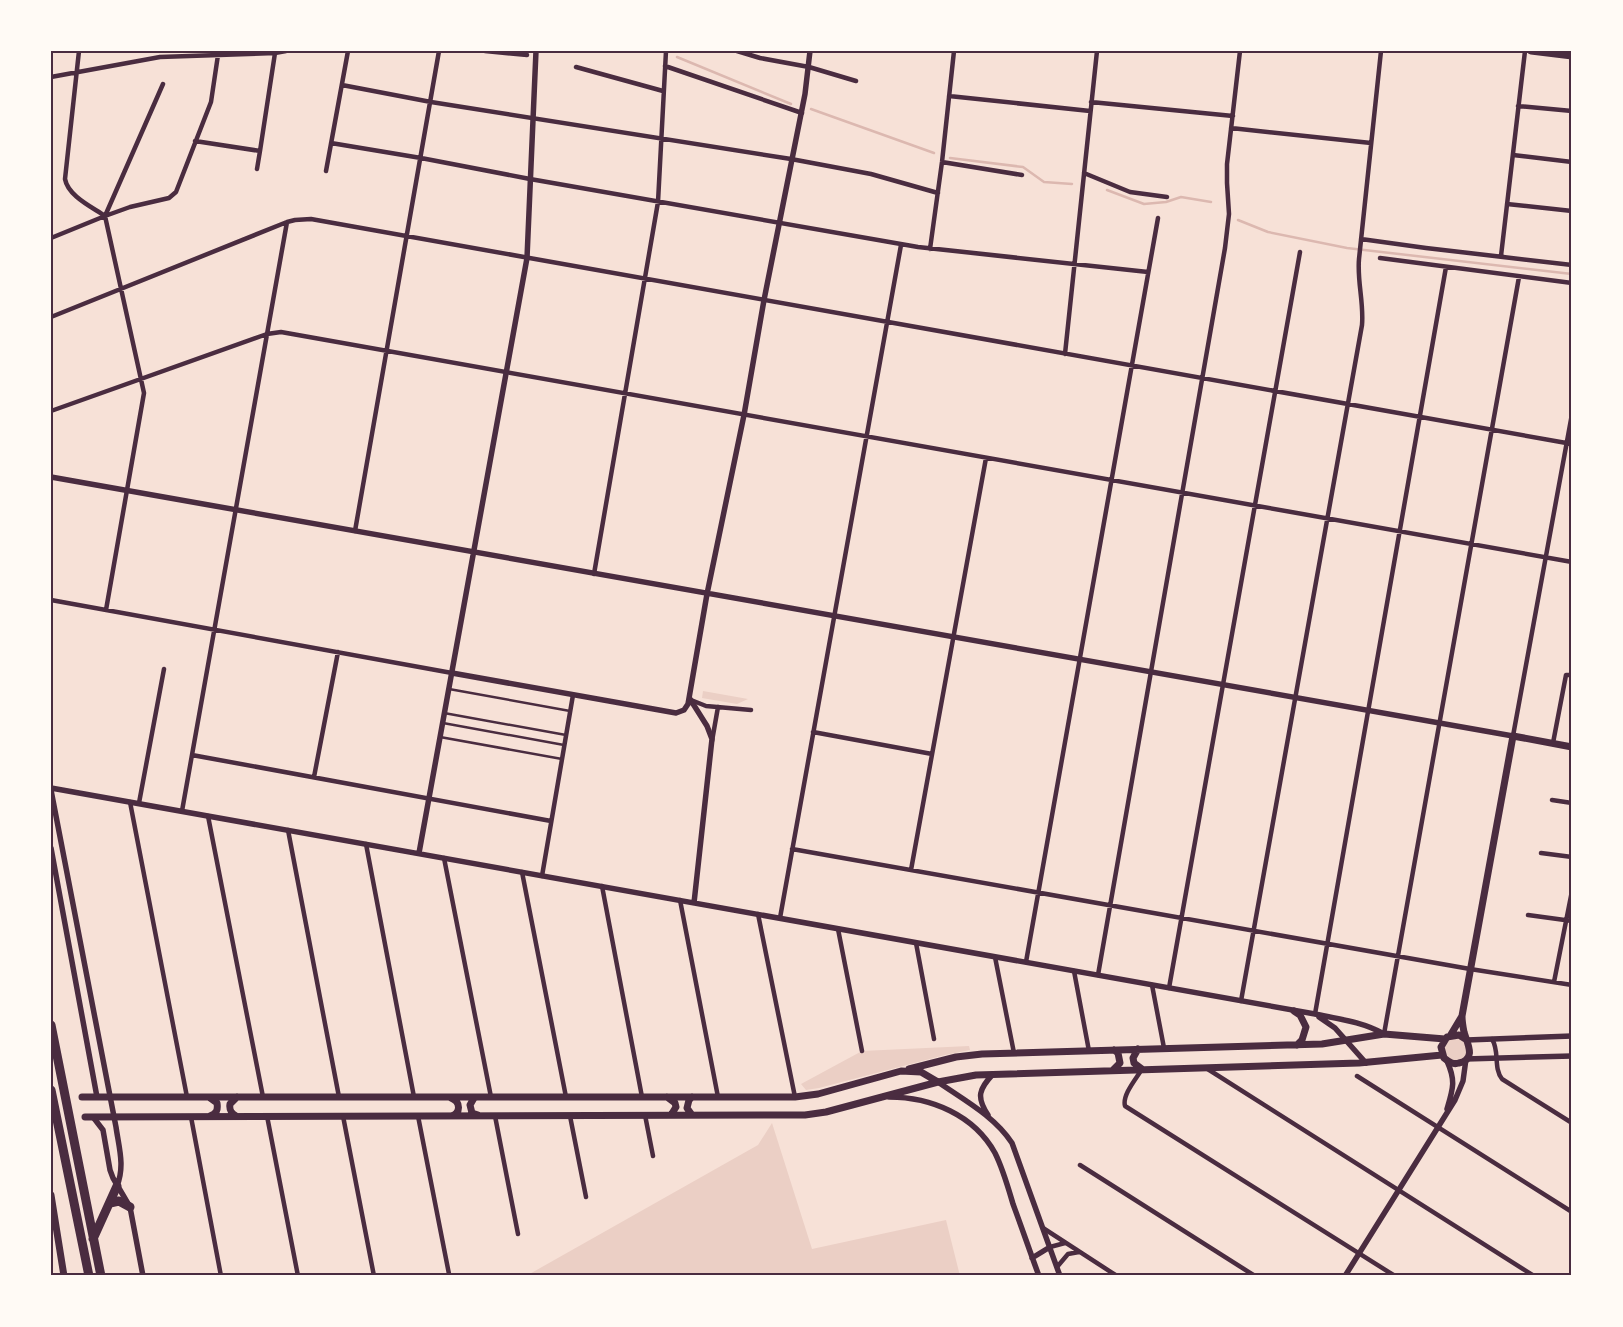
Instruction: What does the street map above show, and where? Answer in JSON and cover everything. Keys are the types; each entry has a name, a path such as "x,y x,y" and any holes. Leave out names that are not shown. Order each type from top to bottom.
{"highway":[{"path":"51,1025 101,1276"},
{"path":"51,1090 89,1276"},
{"path":"93,1239 117,1186"},
{"path":"110,1203 119,1201 130,1207"}],"main road":[{"path":"1531,51 1572,56"},
{"path":"85,1117 816,1114 965,1076 1366,1063 1445,1058 1459,1064 1466,1059 1470,1052 1464,1032 1462,1016 1513,736 1572,747"},
{"path":"1294,1011 1304,1020 1306,1027 1302,1040 1297,1045"},
{"path":"1445,1058 1441,1047 1462,1016"},
{"path":"82,1097 795,1097 818,1094 901,1070 969,1055 1322,1044 1384,1034 1447,1038 1459,1035 1467,1040"},
{"path":"1138,1049 1132,1058 1134,1063 1142,1069"},
{"path":"1113,1070 1120,1063 1118,1053 1114,1050"},
{"path":"901,1070 920,1072 938,1082"},
{"path":"207,1097 213,1098 217,1103 218,1109 215,1114 210,1116"},
{"path":"236,1116 229,1109 233,1099 237,1097"},
{"path":"448,1097 457,1101 459,1106 455,1114 450,1116"},
{"path":"478,1097 471,1101 470,1109 476,1115 480,1115"},
{"path":"667,1097 672,1099 676,1107 671,1115"},
{"path":"692,1097 687,1104 687,1108 692,1115"},
{"path":"51,1195 64,1276"}],"street":[{"path":"79,51 65,179 66,184 75,194 106,216"},
{"path":"51,77 160,57 275,54 286,51"},
{"path":"326,171 348,51"},
{"path":"355,531 439,51"},
{"path":"485,51 527,55"},
{"path":"419,853 527,258 536,51"},
{"path":"594,574 658,202 666,51"},
{"path":"737,51 760,58 809,67 856,81"},
{"path":"51,600 676,713 684,709 690,699 707,594 744,415 791,159 802,114 810,51"},
{"path":"930,249 954,51"},
{"path":"1064,354 1096,51"},
{"path":"1098,975 1225,248 1229,214 1227,174 1240,51"},
{"path":"1241,1001 1363,316 1358,277 1359,259 1381,51"},
{"path":"1501,256 1525,51"},
{"path":"257,169 275,54"},
{"path":"51,238 106,216 173,196 211,102 218,55"},
{"path":"664,66 802,114"},
{"path":"576,67 663,91"},
{"path":"106,610 143,399 142,379 106,216 163,84"},
{"path":"342,85 431,102 791,159 871,174 938,192"},
{"path":"949,96 1090,111"},
{"path":"1091,102 1233,116"},
{"path":"1518,106 1572,111"},
{"path":"1231,128 1371,143"},
{"path":"195,141 260,151"},
{"path":"331,143 901,245 1148,272"},
{"path":"1513,155 1572,162"},
{"path":"942,162 1022,175"},
{"path":"1084,173 1130,192 1167,197"},
{"path":"1507,204 1572,211"},
{"path":"1026,962 1158,218"},
{"path":"51,317 287,222 310,219 1569,444"},
{"path":"182,811 287,222"},
{"path":"1361,239 1572,265"},
{"path":"780,918 901,245"},
{"path":"1169,988 1300,252"},
{"path":"1380,258 1572,283"},
{"path":"1315,1014 1446,267"},
{"path":"117,1186 122,1174 122,1166 114,1117 51,789 139,803 1315,1014 1360,1023 1384,1034 1520,277"},
{"path":"51,411 267,334 281,332 1572,562"},
{"path":"51,477 1513,736 1569,444 1572,414"},
{"path":"911,870 986,458"},
{"path":"314,778 338,652"},
{"path":"139,803 164,669"},
{"path":"1553,743 1566,675 1572,675"},
{"path":"542,876 573,695"},
{"path":"690,699 706,706 751,710"},
{"path":"690,699 710,732 712,747"},
{"path":"694,903 718,707"},
{"path":"813,732 932,754"},
{"path":"192,755 551,821"},
{"path":"1552,800 1572,803"},
{"path":"130,802 187,1097"},
{"path":"208,816 263,1097"},
{"path":"288,830 339,1097"},
{"path":"366,844 414,1097"},
{"path":"51,848 97,1097"},
{"path":"792,849 1398,957 1572,985"},
{"path":"1541,853 1572,857"},
{"path":"444,858 491,1097"},
{"path":"522,872 566,1097"},
{"path":"602,886 642,1097"},
{"path":"1554,982 1569,921 1572,891"},
{"path":"680,900 718,1097"},
{"path":"758,914 795,1097"},
{"path":"1528,915 1569,921"},
{"path":"838,929 862,1050"},
{"path":"916,943 934,1039"},
{"path":"995,957 1014,1053"},
{"path":"1074,971 1089,1050"},
{"path":"1152,985 1164,1048"},
{"path":"1315,1014 1335,1028 1366,1063"},
{"path":"1467,1040 1572,1036"},
{"path":"1492,1039 1496,1046 1497,1069 1502,1079 1572,1124"},
{"path":"1344,1276 1445,1117 1464,1081 1466,1059 1572,1056"},
{"path":"1445,1058 1452,1072 1454,1085 1445,1117"},
{"path":"1225,1080 1223,1073 1226,1067"},
{"path":"1204,1068 1534,1276"},
{"path":"1142,1069 1126,1096 1125,1106 1395,1276"},
{"path":"990,1119 983,1108 980,1096 984,1084 993,1074"},
{"path":"1356,1076 1572,1212"},
{"path":"938,1082 990,1119 1002,1129 1012,1143 1060,1276"},
{"path":"882,1097 926,1100 950,1110 978,1131 991,1147 998,1161 1039,1276"},
{"path":"645,1115 653,1156"},
{"path":"267,1116 298,1276"},
{"path":"343,1116 374,1276"},
{"path":"418,1116 449,1274"},
{"path":"495,1116 518,1234"},
{"path":"570,1116 586,1197"},
{"path":"93,1117 103,1130 110,1170 130,1207 143,1276"},
{"path":"190,1117 221,1276"},
{"path":"1080,1165 1255,1276"},
{"path":"1043,1228 1117,1276"},
{"path":"1032,1258 1050,1247 1065,1243"},
{"path":"1057,1267 1068,1254 1079,1252"}],"lane":[{"path":"449,689 570,711"},
{"path":"444,713 566,736"},
{"path":"442,723 564,745"},
{"path":"440,737 562,759"}],"shaded area":[{"path":"703,691 748,699 737,704 702,698"},
{"path":"1457,1037 1465,1040 1467,1055 1458,1062 1447,1058 1443,1046 1448,1039"},
{"path":"969,1046 970,1050 819,1088 806,1090 801,1084 862,1051"},
{"path":"772,1123 812,1249 946,1220 960,1276 526,1276 758,1145"}],"waterway":[{"path":"677,57 791,104"},
{"path":"811,109 934,153"},
{"path":"950,158 1023,167 1044,182 1072,184"},
{"path":"1107,190 1144,204 1166,202 1181,197 1211,202"},
{"path":"1238,220 1268,232 1347,248 1572,274"}]}
